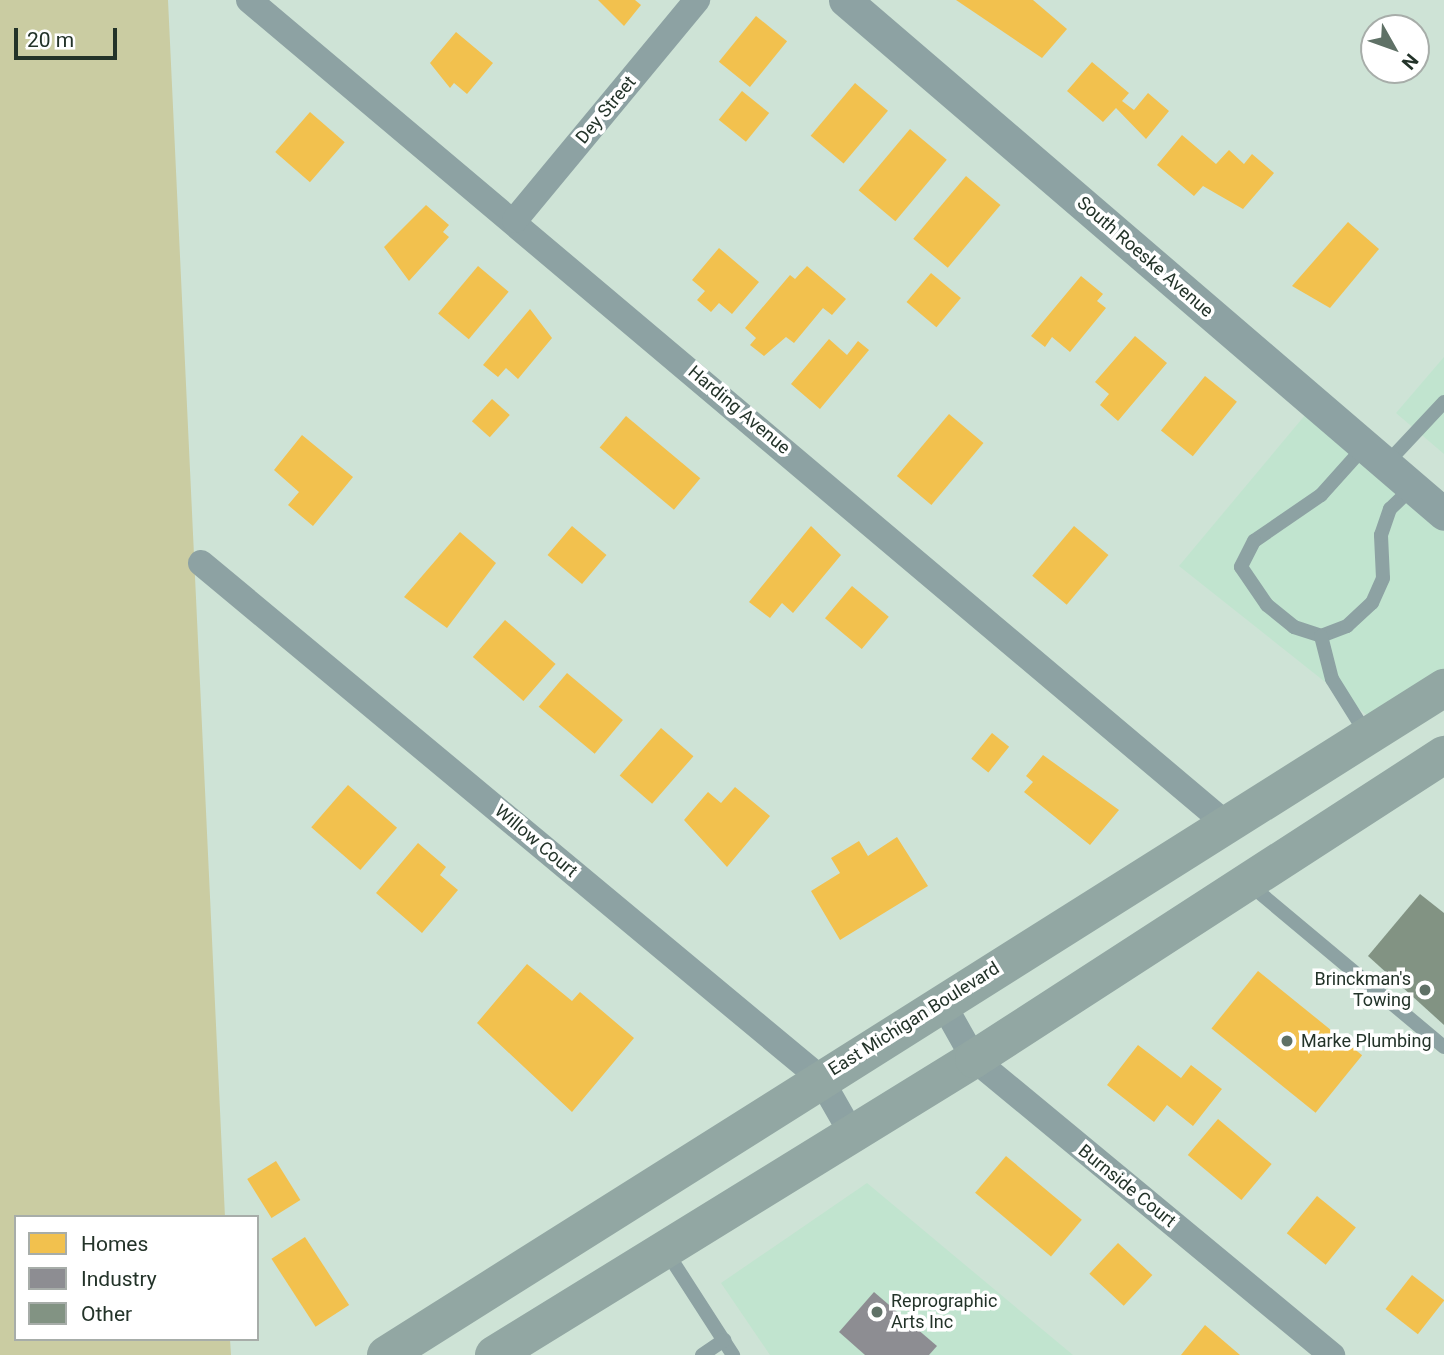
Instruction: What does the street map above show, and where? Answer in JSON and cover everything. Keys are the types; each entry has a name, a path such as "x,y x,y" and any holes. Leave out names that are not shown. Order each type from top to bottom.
{"main road":[{"name":"East Michigan Boulevard","path":"396,1352 820,1078 1444,688"},
{"path":"494,1355 974,1059 1245,881 1444,755"}],"street":[{"name":"Harding Avenue","path":"249,0 515,220 1226,824"},
{"name":"Dey Street","path":"515,220 697,0"},
{"name":"South Roeske Avenue","path":"852,2 1444,514"},
{"name":"Willow Court","path":"201,563 820,1078 852,1134"},
{"name":"Burnside Court","path":"942,1002 974,1059 1332,1355"}],"lane":[{"path":"1413,487 1385,522 1383,578 1372,603 1347,626 1321,636 1294,627 1276,612 1241,567 1254,541 1376,455 1444,401"},
{"path":"1321,636 1332,679 1367,736"},
{"path":"1245,881 1444,1047"},
{"path":"666,1250 733,1355"},
{"path":"702,1355 724,1340"}],"shaded area":[{"path":"0,0 168,0 225,1215 14,1215 14,1341 230,1341 231,1355 0,1355"},
{"path":"1444,357 1444,454 1396,413"},
{"path":"1311,408 1444,531 1444,674 1373,720 1179,566"},
{"path":"867,1183 1073,1355 770,1355 721,1283"}],"building: Homes":[{"path":"598,0 635,0 641,5 624,26"},
{"path":"956,0 1033,0 1067,29 1042,58"},
{"path":"756,16 787,41 750,87 719,62"},
{"path":"456,32 493,63 467,94 454,83 450,88 430,63"},
{"path":"1092,62 1129,93 1122,101 1134,110 1148,93 1169,111 1146,139 1116,108 1103,122 1067,91"},
{"path":"855,83 888,111 844,163 811,136"},
{"path":"742,91 769,113 746,142 719,120"},
{"path":"310,112 345,142 310,182 275,152"},
{"path":"910,129 947,160 895,221 859,190"},
{"path":"1182,135 1216,164 1229,150 1244,164 1252,154 1274,173 1243,209 1203,186 1194,196 1157,165"},
{"path":"966,176 1000,205 948,268 913,239"},
{"path":"426,205 449,225 443,232 449,237 409,281 384,247"},
{"path":"1348,222 1379,249 1330,308 1292,286"},
{"path":"719,248 759,282 732,314 719,303 711,312 697,300 705,291 692,280"},
{"path":"478,266 509,292 469,339 438,313"},
{"path":"807,266 846,299 832,315 823,308 794,343 786,337 764,356 750,345 756,338 745,328 790,275 795,279"},
{"path":"931,273 961,298 936,327 907,302"},
{"path":"1081,276 1103,294 1097,301 1106,308 1070,352 1052,337 1045,347 1031,336"},
{"path":"530,309 552,338 518,379 506,368 498,377 483,365"},
{"path":"1135,336 1167,363 1118,421 1100,405 1109,394 1095,382"},
{"path":"829,339 847,355 858,341 869,350 820,409 791,384"},
{"path":"1205,376 1237,402 1193,456 1161,430"},
{"path":"492,399 510,415 490,437 472,421"},
{"path":"949,414 983,443 931,505 897,476"},
{"path":"626,416 700,478 674,510 600,447"},
{"path":"302,435 353,477 313,526 288,505 299,492 274,470"},
{"path":"572,526 606,555 582,584 548,555"},
{"path":"811,526 841,555 793,613 782,603 770,618 749,602"},
{"path":"1074,526 1108,555 1067,605 1032,576"},
{"path":"460,532 496,563 447,628 404,597"},
{"path":"852,586 889,617 862,649 825,618"},
{"path":"505,620 556,664 523,701 473,657"},
{"path":"567,673 623,720 595,754 539,707"},
{"path":"661,728 693,756 652,804 620,776"},
{"path":"992,733 1009,747 988,772 971,759"},
{"path":"1043,755 1119,810 1090,845 1024,792 1033,782 1026,776"},
{"path":"348,785 397,828 360,870 311,827"},
{"path":"735,787 770,816 727,867 684,820 708,792 721,803"},
{"path":"897,837 928,886 840,940 811,891 840,873 831,858 859,841 868,856"},
{"path":"418,843 446,867 440,875 458,890 422,933 376,893"},
{"path":"527,964 572,1001 580,992 634,1038 572,1112 477,1023"},
{"name":"Marke Plumbing","path":"1258,971 1362,1055 1316,1113 1211,1029"},
{"path":"1138,1045 1181,1078 1191,1065 1222,1089 1193,1126 1167,1105 1154,1122 1107,1085"},
{"path":"1218,1119 1272,1164 1241,1200 1188,1155"},
{"path":"1006,1156 1082,1220 1051,1256 975,1193"},
{"path":"276,1161 300,1200 272,1218 247,1179"},
{"path":"1317,1196 1356,1227 1326,1265 1287,1233"},
{"path":"305,1237 349,1305 316,1327 271,1259"},
{"path":"1118,1243 1152,1275 1124,1306 1089,1274"},
{"path":"1412,1275 1444,1300 1418,1334 1386,1309"},
{"path":"1205,1325 1240,1355 1181,1355"}],"building: Industry":[{"name":"Reprographic Arts Inc","path":"874,1292 937,1346 929,1355 865,1355 839,1332"}],"building: Other":[{"name":"Brinckman's Towing","path":"1420,894 1444,913 1444,1025 1368,956"}],"place":[{"name":"Brinckman's Towing","path":"1425,990"},
{"name":"Marke Plumbing","path":"1287,1041"},
{"name":"Reprographic Arts Inc","path":"877,1312"}]}
